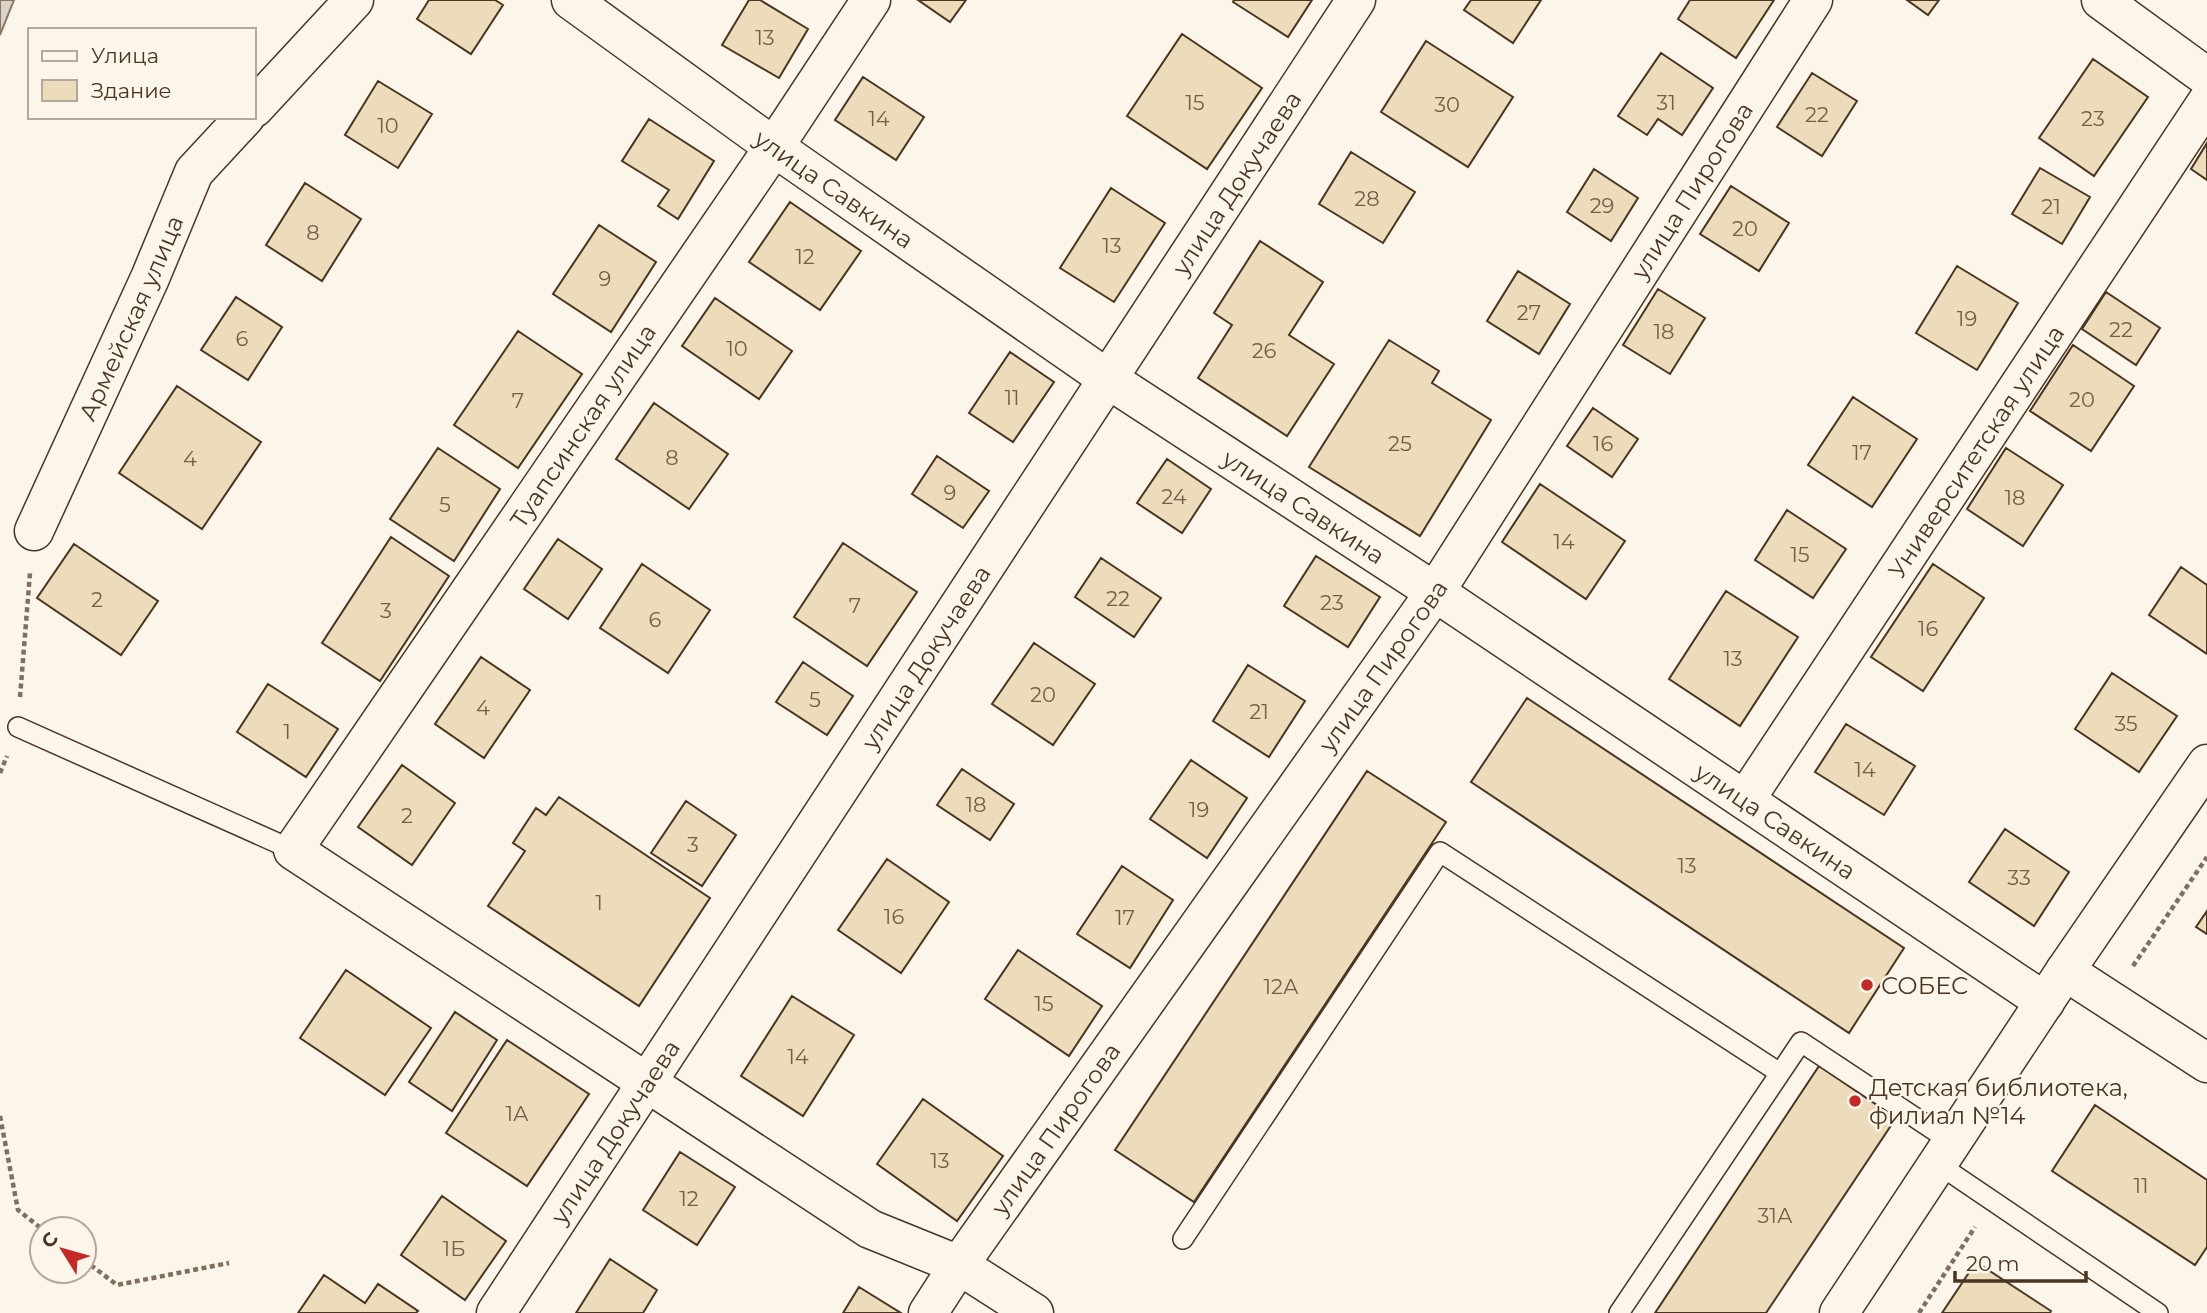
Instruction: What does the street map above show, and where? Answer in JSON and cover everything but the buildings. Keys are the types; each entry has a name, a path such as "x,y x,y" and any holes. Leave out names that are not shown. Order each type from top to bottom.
{"street":[{"path":"256,106 354,0"},
{"name":"улица Савкина","path":"570,0 774,147 1108,379 1435,592 1745,800 2055,987 2111,1000 2207,1063"},
{"name":"Туапсинская улица","path":"293,850 774,147 871,0"},
{"name":"улица Докучаева","path":"496,1313 1356,0"},
{"name":"улица Пирогова","path":"928,1313 959,1265 1435,592 1813,0"},
{"path":"2101,0 2207,77"},
{"name":"Университетская улица","path":"1745,800 2207,102"},
{"name":"Армейская улица","path":"34,531 150,278 194,172 243,119"},
{"path":"1839,1313 2207,764"},
{"path":"293,850 870,1229 959,1265 1034,1313"}],"lane":[{"path":"18,727 293,850"},
{"path":"1183,1239 1440,852 1780,1073"},
{"path":"1619,1313 1801,1042 1945,1153 1992,1200 2158,1313"}],"path":[{"path":"0,773 18,727 34,531"},
{"path":"2111,1000 2207,856"},
{"path":"0,1116 18,1210 28,1218"},
{"path":"1919,1313 1992,1200"},
{"path":"98,1271 117,1285 229,1263"}],"shaded area":[{"path":"0,0 14,0 0,35"}],"place":[{"name":"СОБЕС","path":"1867,985"},
{"name":"Детская библиотека, филиал №14","path":"1855,1101"}]}
